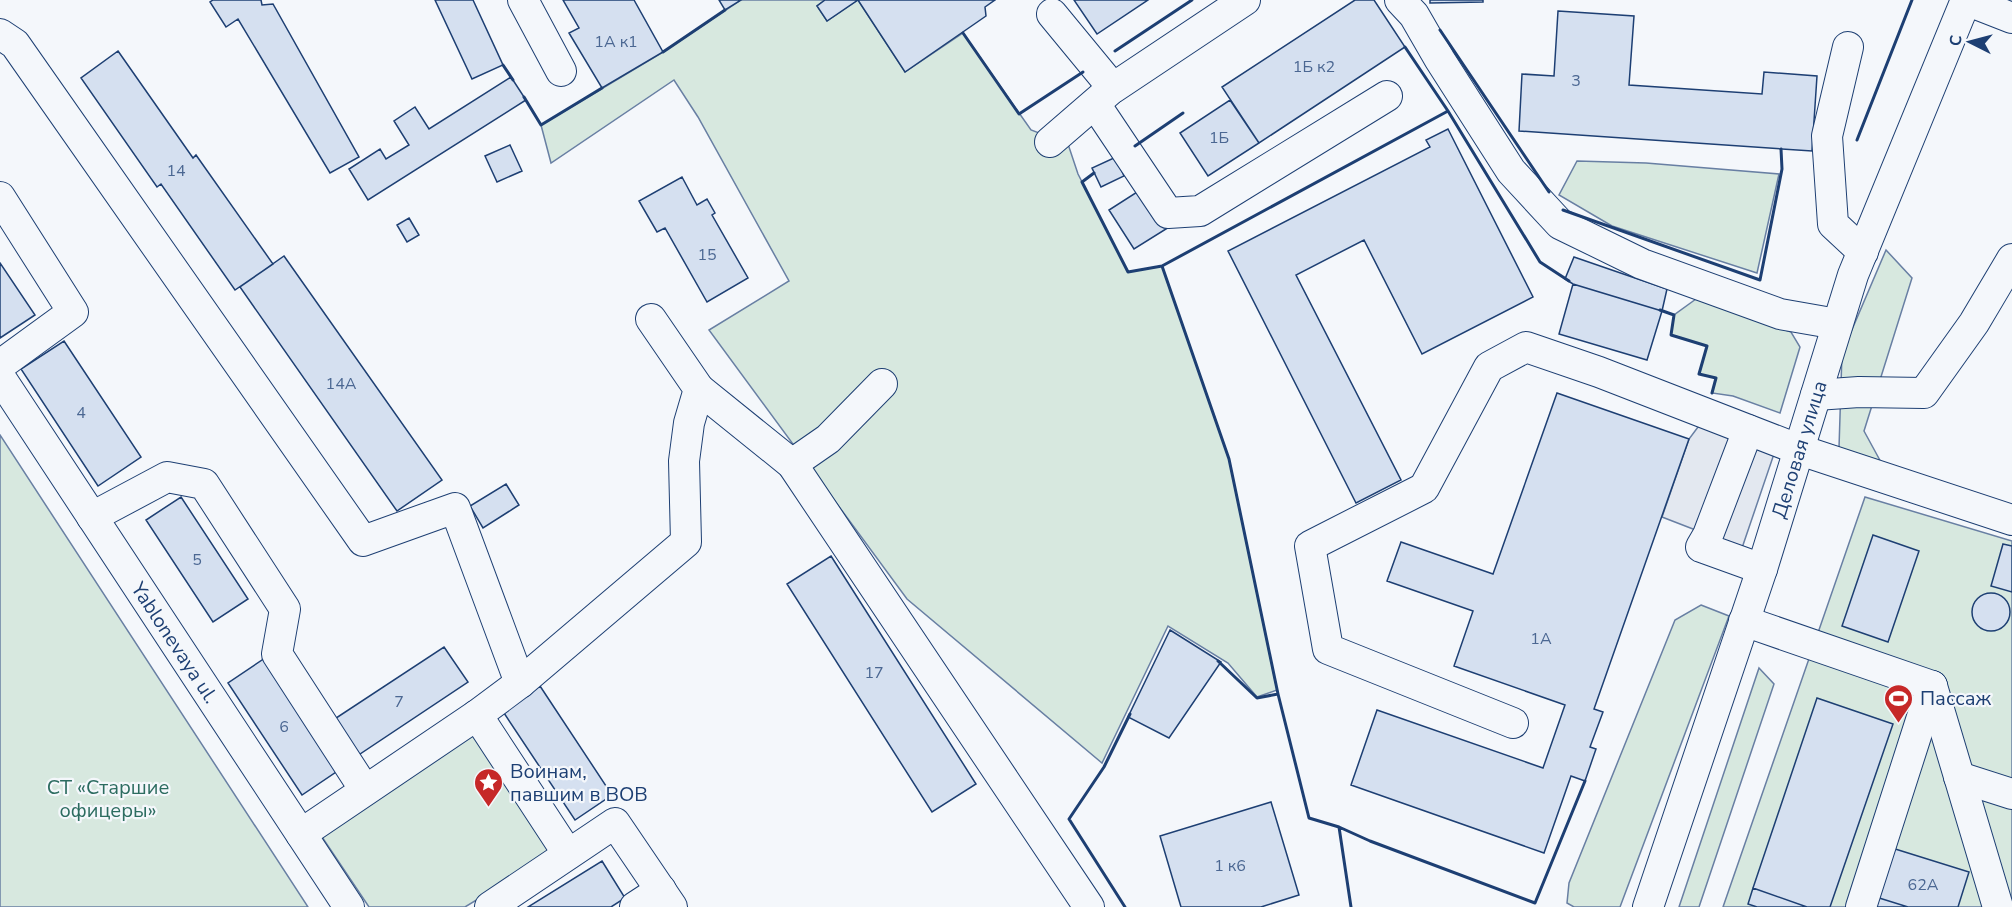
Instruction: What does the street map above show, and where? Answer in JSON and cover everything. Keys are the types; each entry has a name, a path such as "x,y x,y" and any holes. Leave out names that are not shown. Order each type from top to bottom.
{"street":[{"path":"523,0 561,71"},
{"path":"1050,142 1104,96 1245,0"},
{"path":"1400,0 1414,15 1511,171 1560,225 1642,264 1780,314 1837,324"},
{"path":"1966,0 2012,18"},
{"name":"Деловая улица","path":"1648,907 1762,569 1837,324 1863,252 1966,0"},
{"path":"1052,14 1104,96 1168,213 1200,211 1388,96"},
{"path":"0,34 15,44 363,541 455,508 520,683"},
{"path":"1848,47 1827,135 1833,224 1863,252"},
{"path":"0,197 74,312 0,364"},
{"path":"1816,394 1924,393 1974,323 2012,259"},
{"path":"651,319 699,389 792,464 1089,907"},
{"path":"1513,723 1328,650 1310,546 1424,488 1489,367 1526,347 1599,372 1800,450 2012,520"},
{"name":"Yablonevaya ul.","path":"0,377 349,907"},
{"path":"792,464 828,439 882,384"},
{"path":"301,834 477,715 520,683 686,542 684,461 689,423 699,389"},
{"path":"1748,430 1708,535 1701,547 1762,569"},
{"path":"92,517 167,477 204,484 285,609 277,654 365,790"},
{"path":"1744,621 1932,686"},
{"path":"1932,686 1998,907"},
{"path":"1861,907 1932,686"},
{"path":"477,715 568,854"},
{"path":"1959,777 2012,794"},
{"path":"490,907 615,822 666,899 635,907"}],"green space":[{"path":"741,0 825,0 817,6 827,21 858,0 905,72 963,33 1031,130 1068,144 1078,174 1128,272 1162,266 1229,459 1277,690 1257,697 1228,663 1168,626 1102,763 907,599 709,330 789,281 698,117 674,80 551,163 541,125 663,52"},
{"path":"1577,161 1646,163 1779,174 1757,273 1612,226 1559,195"},
{"path":"1886,250 1912,278 1864,431 1882,464 1839,448 1842,353"},
{"path":"1696,299 1791,332 1800,347 1780,413 1733,396 1712,393 1716,378 1699,374 1707,346 1671,335 1674,315"},
{"name":"СТ «Старшие офицеры»","path":"0,435 308,907 0,907"},
{"name":"Пассаж","path":"1865,497 2012,541 2012,907 1723,907"},
{"path":"1701,605 1729,616 1620,907 1574,907 1567,903 1569,883 1675,620"},
{"path":"1759,668 1774,684 1699,907 1679,907"},
{"path":"472,730 552,854 465,907 369,907 320,834"}],"shaded area":[{"path":"1701,423 1775,451 1742,548 1662,517 1689,439"}],"building":[{"path":"213,0 261,0 262,5 273,4 359,157 330,173 238,19 226,27 210,2"},
{"path":"435,0 473,0 503,65 472,79"},
{"path":"563,0 634,0 663,52 602,88 569,33 579,28"},
{"path":"719,0 741,0 725,10"},
{"path":"825,0 858,0 827,21 817,6"},
{"path":"858,0 995,0 985,7 986,16 905,72"},
{"path":"1074,0 1148,0 1097,34"},
{"path":"1355,0 1374,0 1405,47 1259,143 1222,87"},
{"path":"1430,0 1483,0 1483,2 1430,3"},
{"path":"1558,11 1634,16 1629,85 1762,94 1764,72 1817,76 1812,151 1519,131 1522,74 1554,76"},
{"path":"118,51 193,158 196,155 273,264 235,290 161,184 157,187 81,78"},
{"path":"511,77 526,100 368,200 349,169 380,149 386,159 409,145 394,121 415,107 429,129"},
{"path":"1230,100 1259,143 1208,176 1180,133"},
{"path":"1448,129 1533,297 1422,354 1364,240 1296,275 1401,480 1356,503 1228,251 1430,147 1426,140"},
{"path":"510,145 522,171 497,182 485,156"},
{"path":"1116,157 1124,176 1101,187 1092,168"},
{"path":"682,177 697,205 707,199 715,213 712,215 748,278 707,302 665,228 657,232 639,201"},
{"path":"1148,185 1174,224 1134,249 1109,210"},
{"path":"409,218 419,235 407,242 397,225"},
{"path":"284,256 442,480 397,511 240,287"},
{"path":"1574,257 1667,289 1662,311 1573,284 1565,279"},
{"path":"0,263 35,315 0,338"},
{"path":"1573,284 1662,311 1647,360 1559,334"},
{"path":"64,341 141,457 98,486 21,369"},
{"path":"1557,393 1689,439 1594,709 1603,712 1590,747 1596,749 1585,781 1571,776 1544,853 1351,785 1377,710 1543,768 1565,705 1454,666 1473,611 1387,581 1401,542 1493,574"},
{"path":"506,484 519,505 483,528 470,506"},
{"path":"181,497 248,599 213,622 146,520"},
{"path":"1873,535 1919,551 1888,642 1842,626"},
{"path":"2003,544 2012,546 2012,592 1991,586"},
{"path":"831,556 976,784 932,812 787,584"},
{"path":"1991,593 2004,599 2010,612 2004,625 1991,631 1978,625 1972,612 1978,599"},
{"path":"1170,630 1221,662 1169,738 1128,717"},
{"path":"444,647 468,682 354,758 330,722"},
{"path":"265,658 339,770 302,795 228,683"},
{"path":"540,686 612,795 575,820 502,710"},
{"path":"1817,698 1893,724 1830,907 1807,907 1753,888"},
{"path":"1271,802 1299,895 1261,907 1181,907 1160,836"},
{"path":"1892,848 1969,872 1958,907 1908,907 1876,897"},
{"path":"602,861 625,898 611,907 528,907"},
{"path":"1753,888 1807,907 1757,907 1748,904"},
{"path":"1876,897 1908,907 1873,907"}],"wall":[{"path":"1115,51 1192,0"},
{"path":"1857,140 1912,0"},
{"path":"663,52 725,10"},
{"path":"1440,30 1549,192"},
{"path":"963,33 1019,114 1083,72"},
{"path":"1405,47 1448,111 1540,262 1569,281"},
{"path":"503,65 513,80"},
{"path":"524,97 541,125 602,88"},
{"path":"1162,266 1448,111"},
{"path":"1135,146 1183,113"},
{"path":"1563,210 1760,280 1782,169 1781,149"},
{"path":"1094,173 1082,182 1128,272 1162,266 1229,459 1278,694"},
{"path":"1660,310 1674,315 1671,335 1707,346 1699,374 1716,378 1712,393"},
{"path":"1218,661 1257,698 1278,694 1309,818 1339,827 1351,907"},
{"path":"1125,907 1069,819 1104,767 1130,714"},
{"path":"1339,827 1370,841 1535,903 1585,781"}],"place":[{"name":"Пассаж","path":"1899,724"},
{"name":"Воинам, павшим в ВОВ","path":"489,808"}]}
